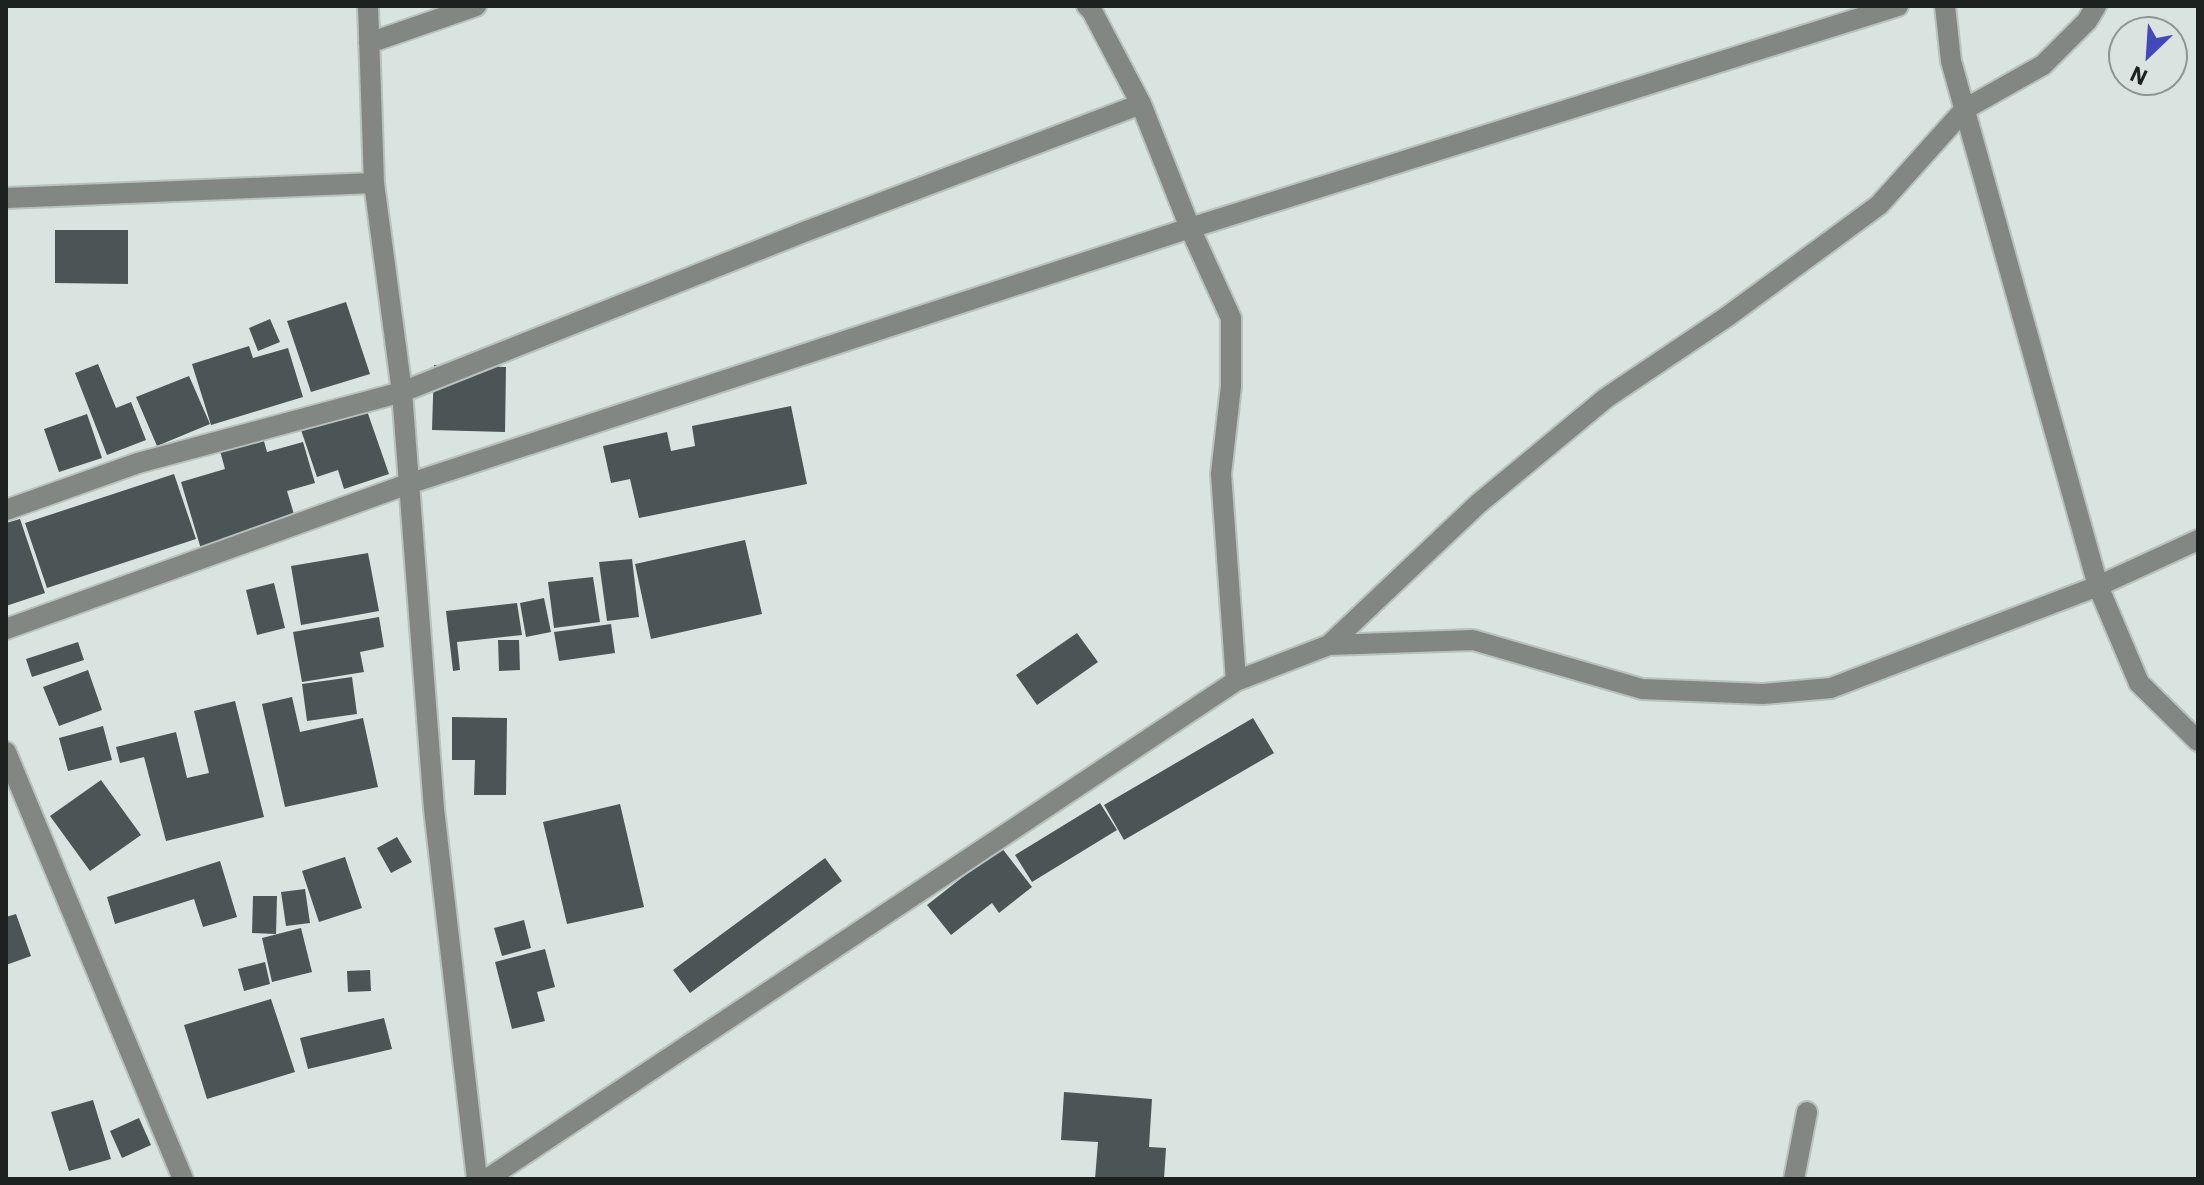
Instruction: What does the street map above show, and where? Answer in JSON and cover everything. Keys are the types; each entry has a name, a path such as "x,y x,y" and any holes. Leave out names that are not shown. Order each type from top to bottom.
{"street":[{"path":"368,6 374,183 402,392 434,809 477,1179"},
{"path":"369,43 476,6"},
{"path":"1087,6 1141,104 1190,228 1231,318 1231,386 1221,474 1236,681"},
{"path":"6,629 408,484 1190,228 1898,6"},
{"path":"1945,6 1951,61 2098,586 2139,683 2198,741"},
{"path":"1329,645 1478,504 1606,398 1728,316 1879,205 1965,109 2043,65 2087,21 2096,6"},
{"path":"6,510 138,463 402,392 804,232 1141,104"},
{"path":"6,198 374,183"},
{"path":"487,1179 1236,681 1329,645 1473,640 1642,689 1777,693 1831,688 2098,586 2198,540"},
{"path":"6,752 183,1179"},
{"path":"1794,1179 1807,1112"}],"building":[{"path":"55,230 128,230 128,284 55,283"},
{"path":"346,302 370,374 311,392 287,321"},
{"path":"270,319 280,342 258,351 249,328"},
{"path":"249,346 253,358 288,348 303,397 211,425 192,364"},
{"path":"98,364 116,408 131,402 146,440 107,455 75,373"},
{"path":"434,365 506,367 505,432 432,430"},
{"path":"189,376 210,424 157,446 136,397"},
{"path":"791,406 807,484 639,518 630,479 611,483 603,446 667,432 671,451 695,446 692,426"},
{"path":"366,408 389,474 344,489 338,470 317,477 301,430"},
{"path":"87,414 102,458 59,472 44,429"},
{"path":"262,434 267,452 303,442 315,483 287,491 296,521 201,549 181,482 225,469 219,447"},
{"path":"174,474 196,539 47,588 25,523"},
{"path":"20,519 45,593 6,606 6,523"},
{"path":"745,540 762,614 651,639 635,564"},
{"path":"368,553 379,611 301,625 291,566"},
{"path":"632,559 639,617 607,621 599,562"},
{"path":"593,577 600,622 554,628 548,582"},
{"path":"274,583 285,628 257,635 246,590"},
{"path":"544,598 551,632 526,637 520,603"},
{"path":"517,603 522,635 457,642 460,670 453,671 446,611"},
{"path":"379,617 384,647 360,652 364,672 302,682 293,632"},
{"path":"611,624 615,653 559,661 554,632"},
{"path":"1077,633 1098,662 1037,705 1016,675"},
{"path":"498,640 519,640 520,670 499,671"},
{"path":"78,642 84,660 32,677 26,659"},
{"path":"88,670 102,710 59,726 43,687"},
{"path":"352,677 357,714 307,721 302,684"},
{"path":"292,697 300,732 363,718 378,787 285,807 262,704"},
{"path":"235,701 264,817 166,841 144,757 120,763 116,747 176,732 187,778 209,773 194,711"},
{"path":"452,717 507,718 506,795 474,795 475,760 452,760"},
{"path":"1253,718 1274,753 1124,840 1104,805"},
{"path":"103,726 112,760 68,771 59,738"},
{"path":"101,780 141,835 90,871 50,816"},
{"path":"1100,803 1117,830 1032,882 1015,855"},
{"path":"620,804 644,907 567,924 543,822"},
{"path":"397,837 412,862 391,873 377,848"},
{"path":"1001,847 1032,887 999,913 992,903 951,935 927,905"},
{"path":"345,857 362,908 319,922 302,871"},
{"path":"825,858 842,881 690,993 673,970"},
{"path":"220,861 237,917 203,927 194,899 115,924 107,897"},
{"path":"305,889 310,923 286,926 281,892"},
{"path":"253,896 277,896 276,934 252,933"},
{"path":"16,914 31,956 6,965 6,917"},
{"path":"524,920 531,948 502,956 494,928"},
{"path":"301,928 312,972 272,982 262,938"},
{"path":"545,949 555,987 537,992 545,1021 512,1029 495,962"},
{"path":"265,962 270,984 244,991 238,969"},
{"path":"370,970 371,991 348,992 347,971"},
{"path":"271,999 295,1072 207,1099 184,1025"},
{"path":"384,1018 392,1049 308,1069 300,1038"},
{"path":"1064,1092 1152,1099 1149,1147 1166,1148 1164,1179 1095,1179 1098,1142 1061,1140"},
{"path":"93,1100 111,1159 69,1171 51,1112"},
{"path":"139,1118 151,1145 122,1158 110,1131"}]}
